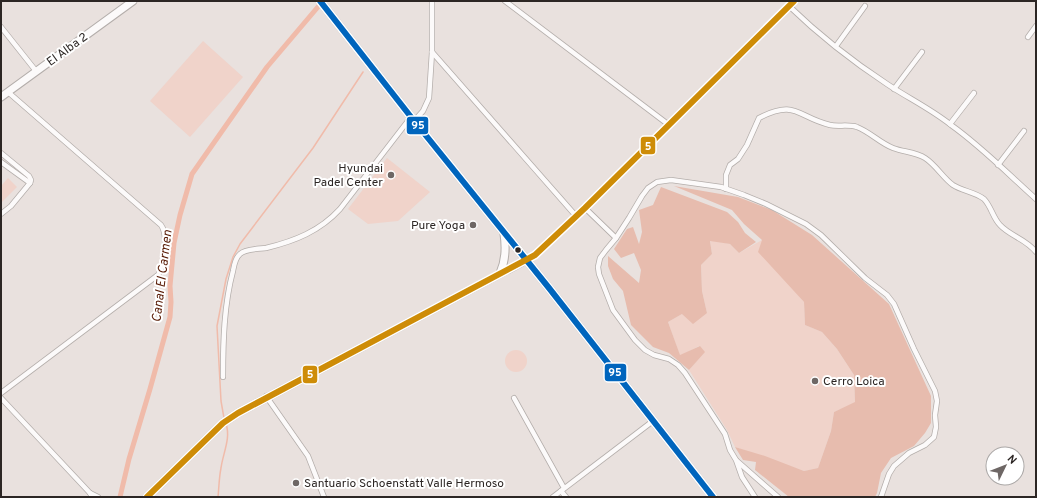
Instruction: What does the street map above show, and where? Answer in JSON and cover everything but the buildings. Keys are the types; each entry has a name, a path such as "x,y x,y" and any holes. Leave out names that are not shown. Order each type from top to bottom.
{"main road":[{"name":"El Alba 2","path":"1,97 132,1"},
{"path":"321,1 713,497"},
{"path":"500,273 504,262 504,234"},
{"path":"146,497 225,421 266,396 526,260"},
{"path":"504,262 510,268"}],"street":[{"path":"223,377 226,307 233,272 239,255 244,252 277,245 302,236 327,221 340,209 413,119 423,112 429,98 432,52 432,1"},
{"path":"505,1 669,125"},
{"path":"526,260 535,255 585,208 794,1"},
{"path":"789,6 814,29 894,89 950,124 973,141 1036,199"},
{"path":"836,46 865,6"},
{"path":"1028,36 1036,26"},
{"path":"1,27 36,71"},
{"path":"432,52 576,216"},
{"path":"894,89 922,52"},
{"path":"1,393 158,275 163,264 165,233 162,225 8,92"},
{"path":"950,124 974,92"},
{"path":"726,189 726,175 730,164 738,159 747,145 759,118 778,109 801,112 824,124 856,127 893,148 918,154 925,158 954,185 984,200 1000,225 1022,239 1036,252"},
{"path":"998,165 1024,131"},
{"path":"1,153 30,177 31,180 11,206 1,214"},
{"path":"1,162 30,183"},
{"path":"755,497 742,477 722,428 706,404 678,364 645,350 635,340 613,310 599,274 598,267 600,258 630,218 648,188 657,182 671,180 726,189 766,204 806,224 821,235 865,278 887,295 894,304 935,391 937,400 935,415 936,427 934,437 925,445 909,453 894,466 889,474 881,497"},
{"path":"585,208 616,238"},
{"path":"266,396 308,456 324,497"},
{"path":"1,398 91,495 98,497"},
{"path":"514,398 566,497"},
{"path":"553,497 653,421"},
{"path":"736,460 778,497"}],"shaded area":[{"path":"203,41 243,77 190,137 150,101"},
{"name":"Hyundai Padel Center","path":"387,158 430,192 398,221 368,224 348,209"},
{"path":"8,178 17,187 1,203 1,186"},
{"path":"674,186 738,197 772,210 812,235 889,304 931,396 931,423 914,446 891,458 881,473 875,497 789,497 755,470 756,462 743,460 735,447 765,456 804,471 818,468 831,431 834,412 855,402 854,375 837,349 822,332 805,325 804,302 758,252 762,240 744,224 732,210"},
{"path":"661,187 727,212 738,222 745,233 756,242 739,253 730,244 710,241 712,254 701,265 702,291 707,313 693,324 682,314 668,322 680,355 700,346 705,352 689,370 669,353 653,347 631,325 623,291 613,279 608,266 608,256 639,283 641,270 634,253 621,258 614,249 627,229 633,227 639,244 642,232 639,210 653,205"},
{"path":"710,240 730,244 739,253 762,240 784,278 804,302 805,325 822,332 837,349 854,375 855,403 834,412 831,431 818,468 804,471 735,447 727,430 689,370 704,352 699,346 680,356 668,322 682,314 707,313 702,291 701,265 712,254"},
{"path":"512,350 520,350 527,357 527,365 520,372 512,372 505,365 505,357"}],"waterway":[{"name":"Canal El Carmen","path":"120,497 129,459 170,317 170,286 174,243 180,215 192,174 267,67 323,1"},
{"path":"224,418 221,401 217,326 226,279 233,257 240,244 313,148 363,72"},
{"path":"218,497 220,472 228,435 226,424"}],"transit line":[{"name":"95","path":"320,1 411,117 549,288 713,497"},
{"name":"5","path":"147,497 223,423 238,413 535,255 585,208 794,1"}],"place":[{"name":"Hyundai Padel Center","path":"391,175"},
{"name":"Pure Yoga","path":"473,225"},
{"name":"Cerro Loica","path":"815,381"},
{"name":"Santuario Schoenstatt Valle Hermoso","path":"296,483"}]}
